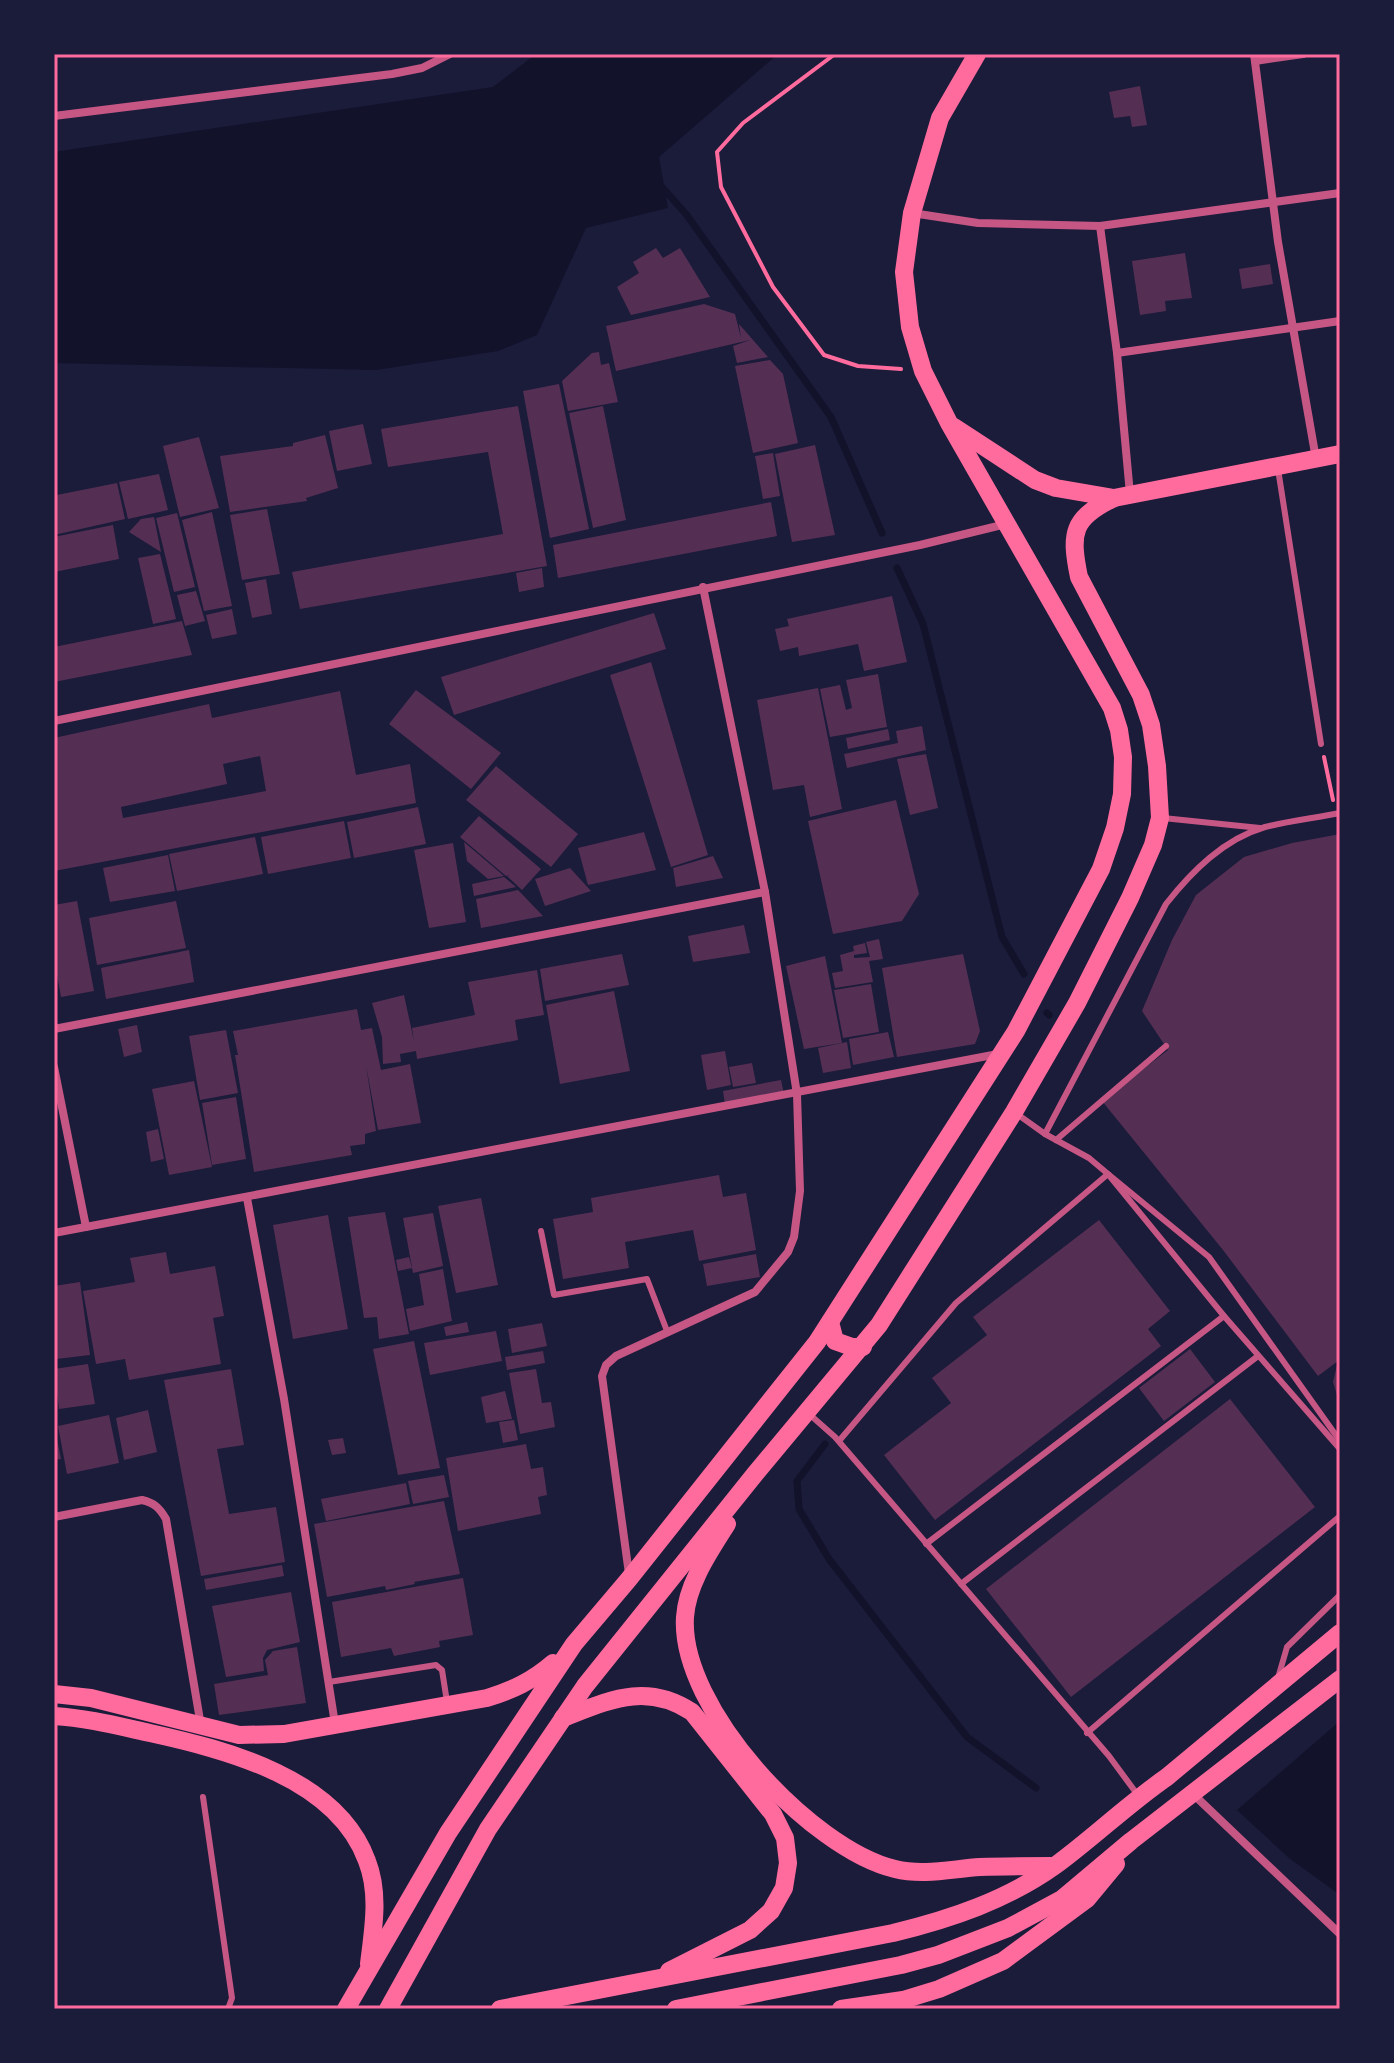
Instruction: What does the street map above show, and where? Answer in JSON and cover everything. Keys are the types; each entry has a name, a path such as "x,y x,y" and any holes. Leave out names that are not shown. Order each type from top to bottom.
{"main road":[{"path":"346,2009 448,1833 574,1644 817,1342 1003,1053 1101,869 1122,794 1123,757 1112,708 949,423 923,371 910,327 904,272 912,213 940,118 977,54"},
{"path":"949,423 1035,480 1056,488 1122,496"},
{"path":"388,2009 488,1829 585,1686 755,1474 863,1347 898,1297 1014,1112 1077,1003 1130,898 1153,845 1160,818 1157,766 1151,725 1141,695 1079,577 1075,557 1076,529 1085,514 1122,496 1340,454"},
{"path":"830,1322 835,1341 863,1347"},
{"path":"817,1342 832,1346 849,1364"},
{"path":"755,1474 687,1601 685,1617 690,1661 716,1718 760,1774 792,1805 829,1837 867,1860 897,1870 931,1873 979,1867 1055,1866"},
{"path":"500,2009 649,1982 945,1921 995,1901 1055,1866 1340,1633"},
{"path":"54,1694 91,1698 239,1735 269,1734 448,1706 515,1689 536,1678 574,1644"},
{"path":"676,2009 901,1965 1008,1928 1062,1899 1131,1841 1340,1679"},
{"path":"563,1718 633,1695 655,1695 675,1701 692,1712 773,1814 785,1838 788,1863 784,1888 771,1911 750,1930 649,1982"},
{"path":"54,1716 100,1722 194,1742 240,1756 284,1775 333,1810 354,1835 370,1871 376,1904 368,1970"},
{"path":"841,2009 903,2000 969,1978 1003,1961 1087,1899 1131,1841"}],"street":[{"path":"54,116 392,74 422,68 450,54"},
{"path":"1303,54 1255,58 1291,328 1316,459"},
{"path":"912,213 978,223 1100,226 1340,193"},
{"path":"1100,226 1117,353 1122,496"},
{"path":"1117,353 1340,321"},
{"path":"54,721 920,545 1007,524"},
{"path":"629,1579 602,1376 606,1365 616,1356 667,1331 755,1292 788,1252 794,1237 800,1191 797,1094 765,892 703,587"},
{"path":"54,1029 765,892"},
{"path":"54,1233 1003,1053"},
{"path":"54,1067 86,1227"},
{"path":"247,1198 284,1399 335,1724"},
{"path":"54,1517 142,1500 154,1503 160,1509 166,1519 201,1726"},
{"path":"1192,1793 1340,1934"}],"lane":[{"path":"1277,466 1321,744"},
{"path":"1045,1134 1166,904 1190,874 1225,846 1262,828 1338,813"},
{"path":"1160,818 1262,828"},
{"path":"1056,1140 1166,1046"},
{"path":"1014,1112 1045,1134 1089,1158 1209,1257 1340,1441"},
{"path":"1108,1174 1224,1316 1340,1449"},
{"path":"839,1441 956,1303 1108,1174"},
{"path":"541,1231 554,1295 647,1279 667,1331"},
{"path":"926,1544 1224,1316"},
{"path":"961,1584 1258,1356"},
{"path":"808,1413 839,1441 1109,1756 1139,1797"},
{"path":"1087,1733 1340,1516"},
{"path":"1276,1685 1287,1647 1340,1595"},
{"path":"329,1682 436,1665 442,1670 448,1706"},
{"path":"203,1797 232,1998 228,2009"}],"path":[{"path":"835,54 743,123 717,152 721,187 773,287 824,355 858,366 923,371"},
{"path":"1321,744 1338,813"}],"shaded area":[{"path":"536,54 778,54 659,157 668,208 586,228 537,335 498,351 376,370 54,363 54,152 493,87"},
{"path":"1340,1721 1340,1895 1289,1858 1237,1810"}],"building":[{"path":"1140,86 1147,125 1132,127 1130,116 1114,118 1109,92"},
{"path":"656,248 663,258 680,248 710,297 631,315 617,287 639,273 633,262"},
{"path":"1185,253 1192,298 1165,301 1166,311 1140,315 1132,261"},
{"path":"1270,264 1273,284 1242,289 1239,269"},
{"path":"704,304 735,314 741,338 739,324 768,357 737,363 733,346 750,340 616,371 606,326"},
{"path":"599,352 601,365 609,363 618,402 568,411 562,381 592,353"},
{"path":"770,360 783,374 798,443 753,453 735,366"},
{"path":"559,384 589,529 550,538 523,391"},
{"path":"518,406 547,566 300,609 292,572 503,534 488,452 388,467 381,429"},
{"path":"603,406 626,520 593,528 569,413"},
{"path":"363,424 372,464 337,471 329,431"},
{"path":"325,435 338,488 306,498 307,501 230,512 220,456 293,446 293,443"},
{"path":"199,437 219,508 180,517 163,446"},
{"path":"815,445 835,535 792,542 775,454"},
{"path":"773,453 780,496 763,499 755,456"},
{"path":"159,474 168,510 128,519 119,482"},
{"path":"117,483 125,519 54,535 54,485 57,495"},
{"path":"771,502 777,536 558,578 553,545"},
{"path":"267,509 280,574 242,580 230,515"},
{"path":"212,512 232,606 204,611 182,520"},
{"path":"177,513 195,587 174,592 156,518"},
{"path":"154,517 161,552 129,532 141,519"},
{"path":"113,525 119,559 54,572 54,537"},
{"path":"160,554 176,619 153,624 138,558"},
{"path":"542,568 544,587 519,592 516,573"},
{"path":"266,579 272,614 252,618 245,583"},
{"path":"196,591 205,621 185,626 177,595"},
{"path":"892,596 907,662 864,671 858,644 799,656 798,647 780,651 775,629 789,626 787,619"},
{"path":"232,609 237,634 212,639 206,615"},
{"path":"654,613 666,649 454,715 441,677"},
{"path":"182,621 192,655 54,682 54,647"},
{"path":"651,662 708,855 671,867 610,675"},
{"path":"878,674 887,727 830,737 820,689 840,685 846,710 852,708 846,680"},
{"path":"818,688 842,809 810,817 804,785 773,790 757,700"},
{"path":"416,690 501,753 471,789 389,724"},
{"path":"340,691 356,775 410,764 416,803 54,871 54,738 209,704 212,718","holes":["260,756 266,791 123,818 121,807 227,784 223,764"]},
{"path":"922,726 926,750 847,768 844,754 898,743 896,731"},
{"path":"888,729 890,740 848,749 846,738"},
{"path":"926,754 938,808 910,815 897,759"},
{"path":"496,766 578,834 551,867 466,800"},
{"path":"896,800 919,894 902,921 833,934 808,821"},
{"path":"418,807 426,844 354,858 347,822"},
{"path":"479,816 541,869 522,890 507,876 510,875 506,876 460,837"},
{"path":"344,821 351,858 268,874 261,837"},
{"path":"644,832 656,870 588,885 578,848"},
{"path":"1340,834 1340,1405 1333,1382 1338,1361 1318,1376 1223,1250 1102,1101 1168,1050 1142,1011 1172,940 1196,895 1244,857 1292,843"},
{"path":"255,837 263,874 177,891 169,854"},
{"path":"464,842 504,876 488,879 467,861"},
{"path":"453,843 466,922 429,928 414,850"},
{"path":"168,855 175,891 110,902 103,868"},
{"path":"713,856 723,878 676,887 673,868"},
{"path":"570,868 591,891 545,906 535,879"},
{"path":"504,877 516,887 474,896 472,884"},
{"path":"518,890 543,916 481,928 476,899"},
{"path":"77,901 94,991 61,997 54,958 54,905"},
{"path":"176,901 186,948 97,965 89,918"},
{"path":"744,925 750,953 693,962 688,936"},
{"path":"879,939 883,959 869,961 873,982 835,988 832,973 843,971 840,955 854,951 853,946 865,943 867,953 854,955 854,958 870,957 866,942"},
{"path":"189,950 194,982 106,999 101,968"},
{"path":"622,954 629,985 545,1001 540,969"},
{"path":"963,954 980,1031 975,1044 897,1057 882,968"},
{"path":"825,956 842,1043 804,1049 786,966"},
{"path":"537,970 544,1015 515,1020 518,1040 417,1059 416,1051 400,1054 401,1062 383,1064 382,1037 372,1003 404,995 414,1041 412,1028 475,1015 468,982"},
{"path":"871,984 879,1032 843,1038 834,990"},
{"path":"614,991 630,1071 560,1084 546,1005"},
{"path":"357,1009 361,1030 372,1028 381,1070 410,1064 421,1123 378,1130 366,1065 376,1131 365,1134 365,1144 350,1146 352,1155 254,1172 233,1031"},
{"path":"137,1025 142,1052 124,1057 118,1029"},
{"path":"226,1030 238,1093 200,1100 189,1036"},
{"path":"888,1032 894,1057 853,1065 849,1039"},
{"path":"847,1042 851,1068 823,1073 818,1048"},
{"path":"725,1051 731,1085 707,1090 701,1055"},
{"path":"752,1063 756,1083 733,1087 729,1067"},
{"path":"781,1080 784,1094 725,1105 723,1091"},
{"path":"194,1081 212,1167 169,1175 152,1089"},
{"path":"236,1097 246,1159 212,1165 202,1103"},
{"path":"158,1129 164,1159 151,1162 146,1132"},
{"path":"719,1175 723,1197 746,1193 756,1250 699,1261 693,1230 625,1242 629,1268 563,1279 553,1219 593,1212 591,1198"},
{"path":"481,1198 498,1285 456,1293 438,1206"},
{"path":"385,1212 409,1334 379,1339 377,1317 364,1318 348,1217"},
{"path":"433,1213 443,1266 413,1273 403,1218"},
{"path":"328,1215 348,1329 293,1339 273,1225"},
{"path":"1099,1220 1170,1311 1148,1329 1161,1346 935,1520 884,1455 951,1403 932,1378 987,1335 973,1317"},
{"path":"166,1252 170,1274 215,1266 224,1316 213,1318 221,1364 129,1380 125,1359 96,1364 83,1291 135,1282 130,1258"},
{"path":"756,1254 760,1277 707,1286 703,1264"},
{"path":"409,1257 412,1268 398,1271 396,1260"},
{"path":"443,1269 452,1321 410,1331 406,1309 424,1305 419,1274"},
{"path":"80,1282 90,1355 56,1359 54,1286"},
{"path":"467,1322 469,1332 446,1336 444,1327"},
{"path":"542,1323 547,1346 512,1353 508,1329"},
{"path":"496,1331 502,1361 430,1375 424,1343"},
{"path":"414,1341 440,1468 398,1475 373,1349"},
{"path":"1190,1349 1215,1382 1164,1421 1139,1388"},
{"path":"543,1351 545,1363 507,1370 505,1357"},
{"path":"88,1364 95,1404 59,1409 54,1369"},
{"path":"231,1369 244,1445 217,1449 229,1514 276,1507 285,1562 201,1576 164,1380"},
{"path":"536,1369 542,1403 551,1402 555,1427 520,1434 509,1373"},
{"path":"505,1391 512,1419 486,1423 481,1397"},
{"path":"1230,1399 1315,1507 1071,1697 986,1589"},
{"path":"148,1410 157,1452 124,1460 116,1418"},
{"path":"109,1415 119,1463 67,1474 58,1426"},
{"path":"514,1420 518,1440 503,1443 499,1422"},
{"path":"54,1430 61,1459 54,1460"},
{"path":"343,1438 346,1453 332,1455 328,1440"},
{"path":"526,1444 531,1469 543,1467 547,1495 538,1497 541,1514 458,1531 446,1458"},
{"path":"444,1475 449,1497 413,1504 408,1481"},
{"path":"406,1483 410,1504 326,1521 321,1499"},
{"path":"444,1501 460,1574 386,1590 385,1586 327,1597 314,1524"},
{"path":"282,1565 284,1576 206,1590 204,1579"},
{"path":"463,1578 473,1635 439,1641 440,1647 394,1656 391,1648 341,1657 332,1602"},
{"path":"291,1592 300,1642 267,1650 263,1658 264,1671 226,1677 212,1606"},
{"path":"297,1647 306,1703 219,1715 214,1684 268,1675 265,1660 273,1651"}],"waterway":[{"path":"661,186 686,214 831,417 882,533"},
{"path":"897,568 923,624 1002,937 1024,974"},
{"path":"825,1444 797,1481 799,1509 829,1559 967,1737 1036,1788"}]}
